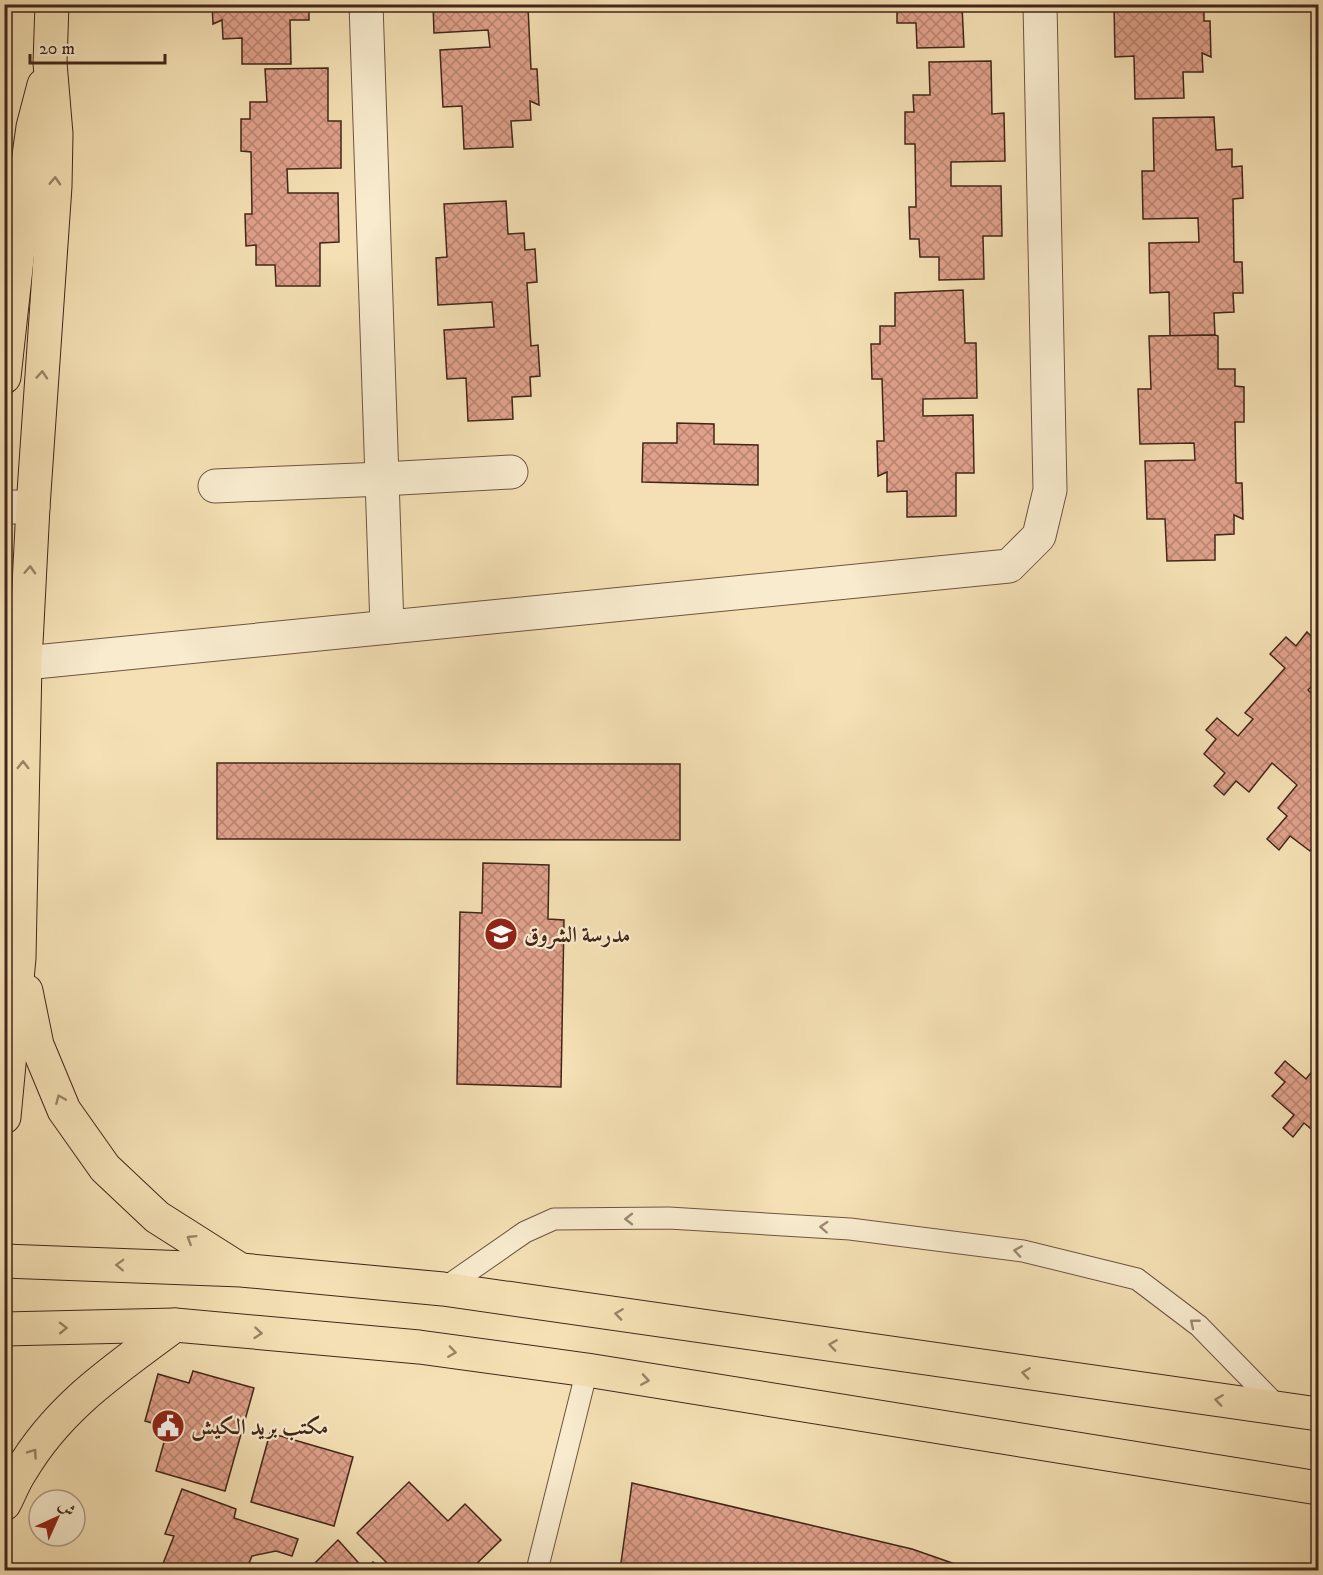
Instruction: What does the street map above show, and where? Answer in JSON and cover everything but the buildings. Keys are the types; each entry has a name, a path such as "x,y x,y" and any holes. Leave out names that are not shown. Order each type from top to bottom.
{"highway":[{"path":"4,1117 19,958 26,663 19,507 55,186 56,134 50,63 52,4"},
{"path":"4,377 31,137 50,63"},
{"path":"19,958 37,1045 64,1110 105,1168 157,1217 241,1270"},
{"path":"4,1261 241,1270 443,1288 1318,1414"},
{"path":"4,1329 175,1325 419,1347 587,1370 1318,1488"},
{"path":"4,1504 20,1472 36,1448 77,1400 175,1325"}],"street":[{"path":"366,4 387,627"},
{"path":"26,663 1009,566 1039,537 1050,490 1040,4"},
{"path":"215,486 511,472"}],"lane":[{"path":"443,1288 525,1232 554,1219 669,1218 850,1229 1023,1251 1137,1279 1199,1326 1280,1409"},
{"path":"537,1570 587,1370"}],"place":[{"name":"مدرسة الشروق","path":"501,934"},
{"name":"مكتب بريد الكيش","path":"168,1426"}]}
